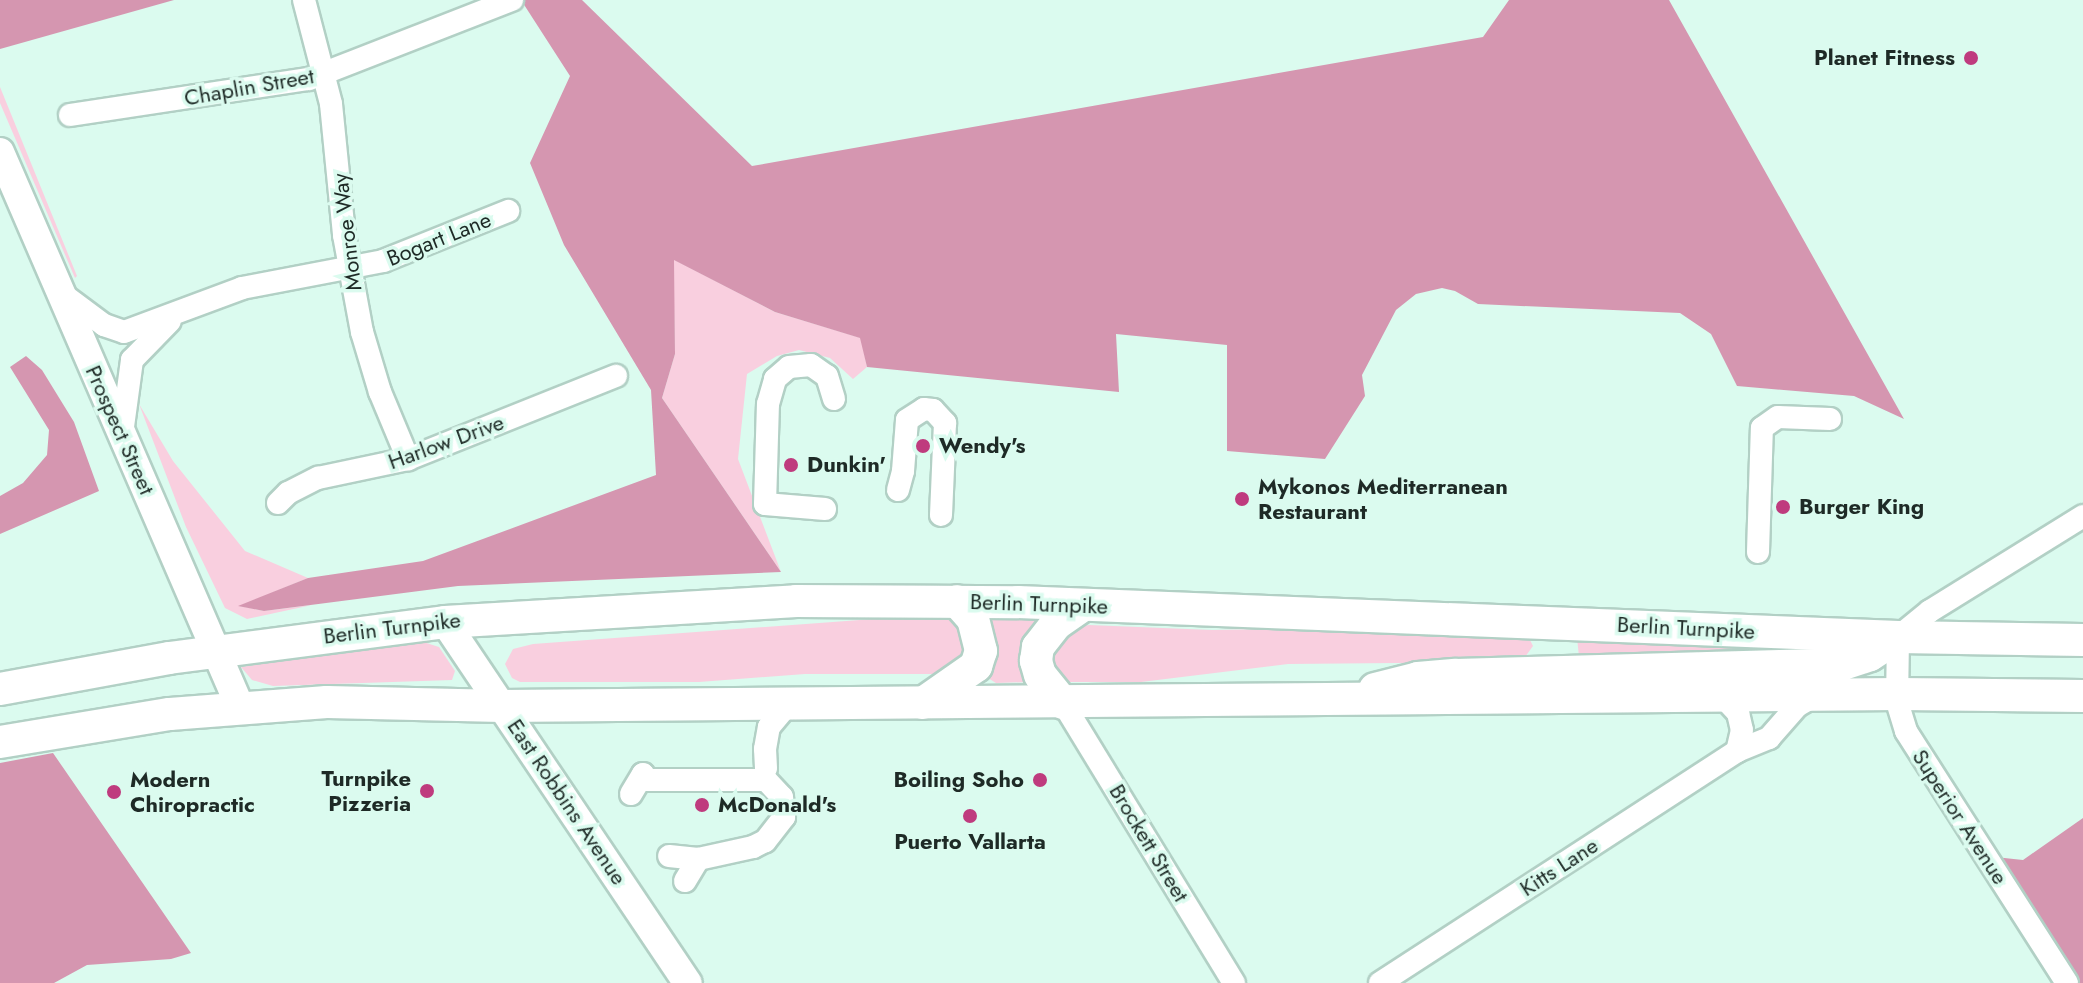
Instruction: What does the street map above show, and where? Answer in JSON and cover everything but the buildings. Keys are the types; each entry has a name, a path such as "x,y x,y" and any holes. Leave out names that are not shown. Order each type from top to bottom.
{"highway":[{"name":"Berlin Turnpike","path":"0,689 216,652 445,622 722,604 957,601 1898,637 2083,640"},
{"path":"923,703 976,666 981,651 973,619 957,601"},
{"path":"1063,703 1040,675 1036,661 1038,647 1056,624 1083,605"},
{"path":"1528,673 1549,653 1556,622"},
{"path":"1351,702 1382,685 1418,678 1843,664 1870,655 1898,637"},
{"path":"0,742 170,714 327,702 502,706 1351,702 1899,694 2083,696"}],"main road":[{"name":"Prospect Street","path":"0,152 240,707"},
{"name":"East Robbins Avenue","path":"445,622 688,983"}],"street":[{"name":"Monroe Way","path":"304,0 326,74 350,270 371,364 408,459"},
{"name":"Chaplin Street","path":"70,115 293,82 326,74 512,0"},
{"name":"Bogart Lane","path":"60,292 104,325 124,332 242,288 350,270 383,261 508,211"},
{"name":"Bogart Lane","path":"122,434 132,360 144,344 183,310"},
{"path":"825,509 765,504 768,404 775,379 789,367 811,365 827,376 834,399"},
{"name":"Harlow Drive","path":"278,503 288,493 318,478 408,459 616,376"},
{"path":"898,490 903,471 907,420 924,409 933,410 945,423 941,515"},
{"path":"1758,552 1762,428 1778,417 1830,419"},
{"path":"1898,637 1930,611 2083,516"},
{"name":"Superior Avenue","path":"1898,637 1900,716 1914,747 2067,983"},
{"name":"Kitts Lane","path":"1380,983 1737,751 1769,738 1797,706 1814,696"},
{"path":"1724,698 1738,713 1742,730 1737,751"},
{"name":"Brockett Street","path":"1063,703 1234,983"},
{"path":"757,774 769,727 788,704"},
{"path":"631,794 643,774 647,780 757,774 782,797 784,817 765,841 753,847 698,859 669,856"},
{"path":"685,881 698,859"}],"shaded area":[{"path":"0,0 174,0 0,49"},
{"path":"521,0 582,0 752,166 1483,37 1509,0 1669,0 1904,419 1854,396 1737,386 1711,334 1680,313 1478,304 1455,291 1442,288 1416,294 1396,310 1362,375 1365,396 1325,459 1227,451 1227,345 1116,334 1119,392 867,367 860,338 775,312 674,260 675,354 662,398 781,572 458,586 264,611 238,606 308,578 423,561 656,475 651,390 564,245 530,163 570,76"},
{"path":"0,87 77,276 75,278 0,103"},
{"path":"673,259 775,312 861,338 867,367 853,379 830,358 799,350 777,356 747,374 738,459 781,572 662,398 675,354"},
{"path":"26,356 42,370 74,422 99,491 0,534 0,496 23,483 47,455 49,430 10,367"},
{"path":"139,404 173,461 245,551 308,578 240,606 264,611 312,605 247,619 225,608 186,527"},
{"path":"927,615 958,622 970,651 938,674 805,674 699,682 520,682 512,678 505,664 513,649 533,644"},
{"path":"986,616 1037,619 1029,682 996,683 988,678"},
{"path":"1077,627 1212,630 1322,628 1529,638 1533,646 1525,657 1504,662 1288,664 1141,682 1063,682 1049,666 1053,643"},
{"path":"1577,637 1806,645 1813,651 1579,657"},
{"path":"417,640 439,647 455,671 452,680 273,686 252,680 241,667"},
{"path":"53,753 191,953 171,959 87,965 54,983 0,983 0,763"},
{"path":"2083,818 2083,983 2078,983 1995,857 2023,860"}],"place":[{"name":"Planet Fitness","path":"1971,58"},
{"name":"Wendy's","path":"923,446"},
{"name":"Dunkin'","path":"791,465"},
{"name":"Mykonos Mediterranean Restaurant","path":"1242,499"},
{"name":"Burger King","path":"1783,507"},
{"name":"Boiling Soho","path":"1040,780"},
{"name":"Turnpike Pizzeria","path":"427,791"},
{"name":"Modern Chiropractic","path":"114,792"},
{"name":"McDonald's","path":"702,805"},
{"name":"Puerto Vallarta","path":"970,816"}]}
